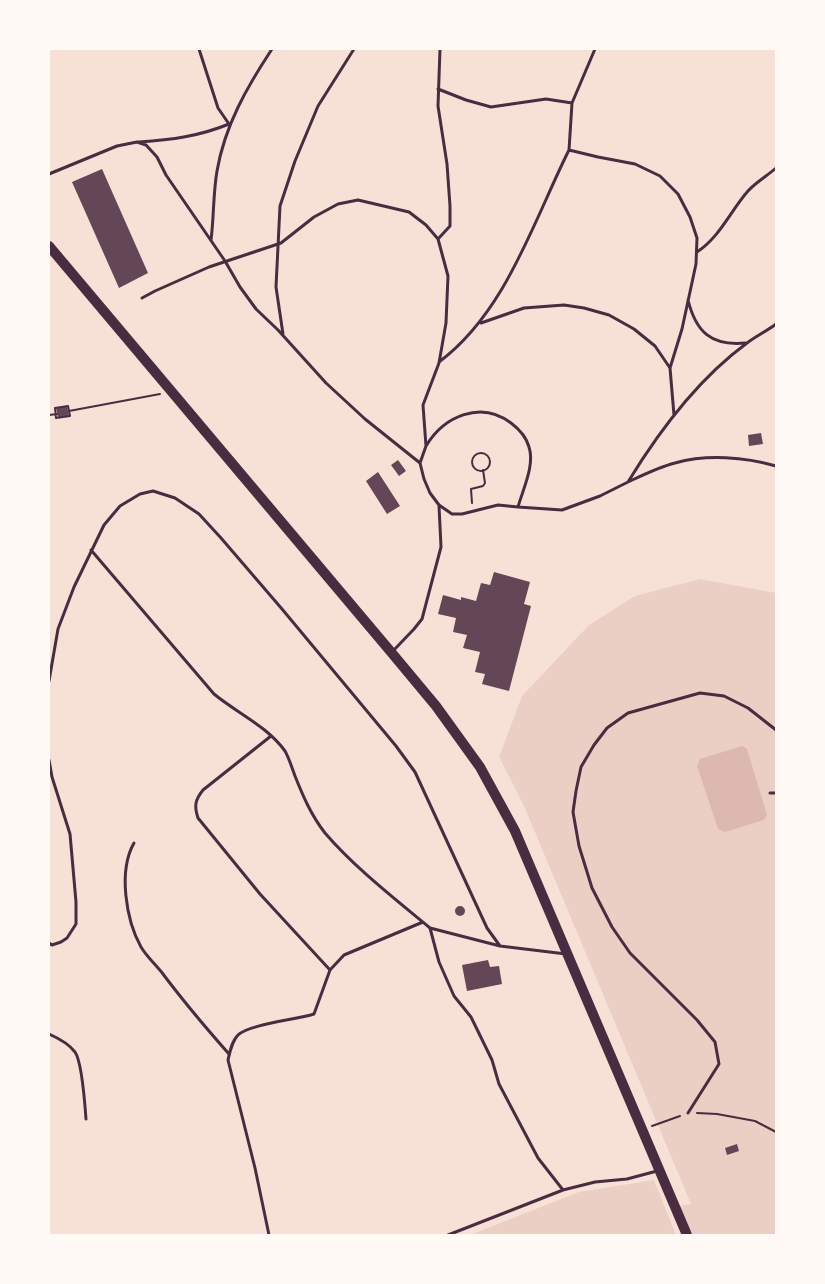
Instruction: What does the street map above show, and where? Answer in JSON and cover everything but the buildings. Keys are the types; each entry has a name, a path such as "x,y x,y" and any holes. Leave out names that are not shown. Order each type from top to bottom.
{"main road":[{"path":"49,246 392,652 436,706 480,767 515,831 686,1235"}],"lane":[{"path":"199,49 218,108 229,124"},
{"path":"211,241 217,171 229,124 253,79 272,49"},
{"path":"283,335 276,287 280,206 295,161 318,106 354,49"},
{"path":"438,239 450,226 446,164 438,106 440,49"},
{"path":"438,363 456,350 480,323 532,233 569,150 572,103 595,49"},
{"path":"438,89 491,107 546,100 572,103"},
{"path":"49,174 117,146 193,136 211,132 229,124"},
{"path":"137,142 146,145 157,157 166,175 225,261 240,288 256,309 283,335 326,383 365,419 420,463"},
{"path":"569,150 598,158 635,164 660,176 678,194 690,217 697,238 697,252 688,299 670,368 674,415"},
{"path":"697,252 705,247 749,190 776,168"},
{"path":"142,298 225,261 278,244 314,217 338,204 358,200 410,212 426,225 438,239 448,276 446,323 438,363 423,405 426,446"},
{"path":"688,299 692,316 707,335 721,342 747,343"},
{"path":"480,323 524,308 564,305 584,308 609,315 634,329 655,346 670,368"},
{"path":"628,482 658,435 714,372 747,343 776,324"},
{"path":"518,507 530,461 530,447 521,431 505,419 490,413 474,412 457,416 432,435 420,463 424,479 430,493 439,505 452,514 462,514 498,505 518,507 562,510 600,496 675,462 712,458 763,462 776,466"},
{"path":"49,680 58,629 74,587 104,525 120,506 140,494 153,491 175,498 199,514 282,609 396,746 415,772 487,928 500,946"},
{"path":"392,652 422,619 441,547 439,505"},
{"path":"91,550 214,694 254,722 271,736 285,752 310,812 326,833 367,875 430,928 500,946 566,954"},
{"path":"688,1112 719,1064 715,1042 697,1020 630,952 612,927 592,888 579,846 573,812 581,767 607,728 628,713 700,694 724,696 748,708 776,730"},
{"path":"271,736 203,790 196,799 195,810 198,818 260,894 330,970"},
{"path":"49,760 52,777 70,834 76,902 76,924 67,938 52,945 49,943"},
{"path":"770,793 776,794"},
{"path":"134,843 129,852 125,869 125,888 129,909 142,947 190,1010 229,1055"},
{"path":"269,1235 255,1168 228,1060 230,1048 238,1035 252,1026 297,1019 314,1014 330,970 344,955 423,922"},
{"path":"430,928 439,962 454,996 471,1017 492,1060 499,1084 538,1158 563,1190"},
{"path":"49,1034 75,1053 79,1064 86,1118"},
{"path":"448,1235 563,1190 594,1182 627,1179 659,1171"}],"path":[{"path":"69,411 156,395"},
{"path":"68,406 69,411 70,416 60,419 56,418 56,408 68,406"},
{"path":"49,415 56,414"},
{"path":"479,453 485,454 490,461 488,467 483,470 475,469 473,464 473,458 479,453"},
{"path":"462,514 473,506 471,489 483,486 485,483 483,470"},
{"path":"641,1130 688,1112 716,1114 755,1121 776,1132"}],"shaded area":[{"path":"700,579 776,593 776,1235 694,1235 674,1207 691,1204 524,806 499,757 522,696 589,625 635,596"},
{"path":"742,746 747,749 767,815 764,820 725,832 718,829 697,766 700,759"},
{"path":"654,1180 676,1235 470,1235 579,1192"}]}
